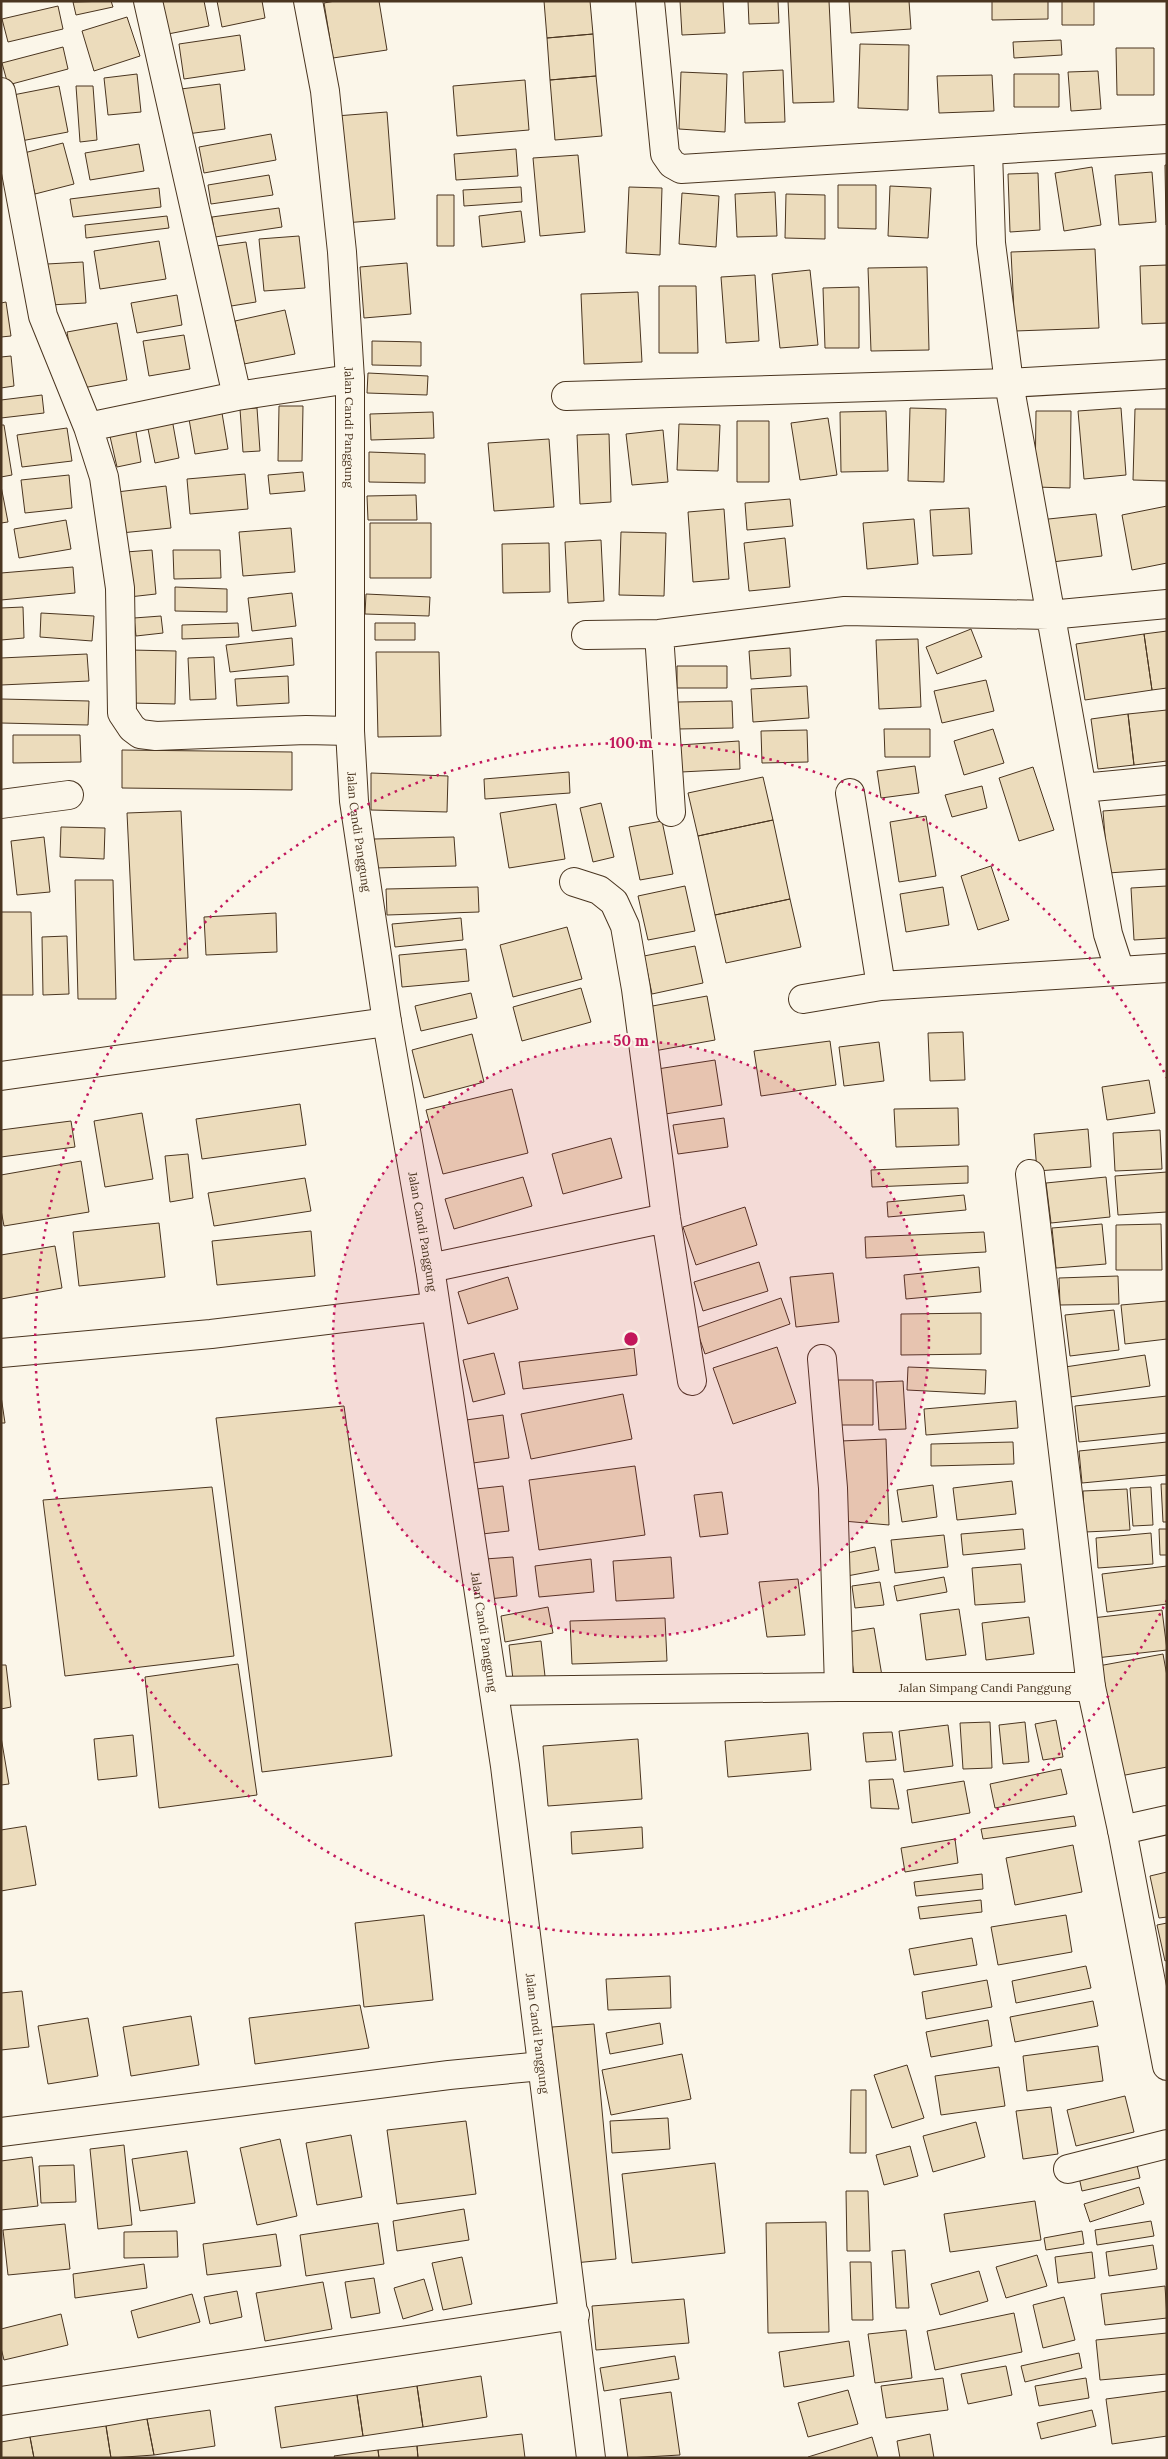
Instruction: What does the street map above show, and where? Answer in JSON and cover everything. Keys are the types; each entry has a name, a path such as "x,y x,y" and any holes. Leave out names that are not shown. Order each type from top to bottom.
{"street":[{"path":"148,1 237,396"},
{"name":"Jalan Candi Panggung","path":"308,1 325,91 342,252 350,379 352,562 350,731 354,801 387,1022 430,1268 434,1307 494,1691 591,2458"},
{"path":"650,1 665,154 672,164 681,169 1167,139"},
{"path":"1,92 43,316 88,427 104,476 120,588 122,706 126,721 140,734 156,736 306,730 350,731"},
{"path":"988,150 991,243 1009,383 1108,934 1120,971"},
{"path":"566,396 1009,383 1167,374"},
{"path":"88,427 237,396 350,379"},
{"path":"586,635 659,634 845,611 1050,614 1167,604"},
{"path":"659,634 671,812"},
{"path":"1082,788 1167,780"},
{"path":"850,793 881,986"},
{"path":"1,804 69,795"},
{"path":"574,882 599,890 614,902 625,926 636,989 666,1218 692,1381"},
{"path":"803,999 881,986 1167,968"},
{"path":"1,1076 387,1022"},
{"path":"1030,1174 1091,1687 1122,1830 1167,2066"},
{"path":"430,1268 666,1218"},
{"path":"1,1353 211,1334 434,1307"},
{"path":"822,1360 833,1488 839,1687"},
{"name":"Jalan Simpang Candi Panggung","path":"494,1691 839,1687 1091,1687"},
{"path":"1122,1830 1167,1820"},
{"path":"1,2132 449,2075 542,2066"},
{"path":"1068,2169 1167,2144"},
{"path":"1,2401 574,2315"}],"building":[{"path":"111,1 113,7 76,15 73,2"},
{"path":"162,1 204,1 209,26 168,34"},
{"path":"217,1 262,1 265,18 222,27"},
{"path":"335,1 379,1 387,50 333,58 324,3"},
{"path":"544,1 590,1 593,34 547,38"},
{"path":"680,1 723,1 725,33 682,35"},
{"path":"748,1 778,1 779,23 749,24"},
{"path":"788,1 829,1 834,102 793,103"},
{"path":"849,1 909,1 911,29 851,33"},
{"path":"992,1 1048,1 1048,19 992,20"},
{"path":"1062,1 1094,1 1094,25 1062,25"},
{"path":"58,6 63,29 8,42 2,19"},
{"path":"127,17 140,56 94,71 82,31"},
{"path":"593,34 596,76 550,80 547,38"},
{"path":"240,35 245,70 184,79 179,44"},
{"path":"1061,40 1062,55 1014,58 1013,42"},
{"path":"860,44 909,45 908,110 858,108"},
{"path":"63,47 68,69 8,85 2,63"},
{"path":"1116,48 1154,48 1154,95 1117,95"},
{"path":"783,70 785,122 745,123 743,72"},
{"path":"1098,71 1101,109 1071,111 1068,72"},
{"path":"681,72 727,74 725,132 679,129"},
{"path":"137,74 141,112 108,115 104,78"},
{"path":"1014,74 1059,74 1059,107 1014,107"},
{"path":"992,75 994,111 939,113 937,76"},
{"path":"596,76 602,136 555,140 550,80"},
{"path":"525,80 529,130 457,136 453,86"},
{"path":"220,84 225,129 187,134 181,89"},
{"path":"59,86 68,132 21,141 13,95"},
{"path":"76,86 93,86 97,140 80,142"},
{"path":"387,112 395,219 344,223 336,116"},
{"path":"271,134 276,160 204,173 199,147"},
{"path":"63,143 74,184 35,194 24,153"},
{"path":"139,144 144,171 90,180 85,153"},
{"path":"516,149 518,176 456,180 454,154"},
{"path":"578,155 585,232 540,236 533,158"},
{"path":"1165,165 1167,165 1167,225 1166,225"},
{"path":"1092,167 1101,225 1064,231 1055,173"},
{"path":"1152,172 1156,222 1119,225 1115,175"},
{"path":"1038,173 1040,230 1010,232 1008,174"},
{"path":"269,175 273,195 211,204 208,185"},
{"path":"838,185 876,185 876,229 838,228"},
{"path":"890,186 931,188 928,238 888,236"},
{"path":"521,187 522,202 464,206 463,190"},
{"path":"629,187 662,188 660,255 626,253"},
{"path":"159,188 161,207 73,217 70,199"},
{"path":"775,192 777,236 737,237 735,194"},
{"path":"682,193 719,196 716,247 679,244"},
{"path":"786,194 825,195 825,239 785,238"},
{"path":"437,195 454,195 454,246 437,246"},
{"path":"279,208 282,227 215,237 212,217"},
{"path":"521,211 525,242 482,247 479,216"},
{"path":"167,216 169,228 86,238 85,225"},
{"path":"299,236 305,288 264,291 259,239"},
{"path":"159,241 166,279 100,289 94,251"},
{"path":"246,242 256,302 225,307 216,246"},
{"path":"1095,249 1099,328 1015,331 1011,252"},
{"path":"83,262 86,303 50,305 47,264"},
{"path":"407,263 411,314 364,318 360,267"},
{"path":"1167,265 1167,323 1142,324 1140,266"},
{"path":"927,267 929,350 871,351 868,268"},
{"path":"810,270 818,345 780,348 772,274"},
{"path":"755,275 759,341 726,343 721,277"},
{"path":"659,286 696,286 698,353 659,353"},
{"path":"859,287 859,348 825,348 823,288"},
{"path":"638,292 642,362 584,364 581,294"},
{"path":"177,295 182,325 137,333 131,303"},
{"path":"6,302 11,336 1,337 1,303"},
{"path":"285,310 295,354 244,364 235,321"},
{"path":"117,323 127,380 77,389 67,332"},
{"path":"184,335 190,369 149,376 143,341"},
{"path":"372,341 421,342 421,366 372,365"},
{"path":"11,356 14,386 1,388 1,357"},
{"path":"368,373 428,376 427,395 367,393"},
{"path":"42,395 44,413 1,418 1,400"},
{"path":"279,406 303,406 302,461 278,461"},
{"path":"257,408 260,451 243,452 240,409"},
{"path":"910,408 946,409 944,482 908,481"},
{"path":"1121,408 1126,475 1084,479 1078,411"},
{"path":"1135,409 1167,409 1167,481 1133,480"},
{"path":"886,411 888,471 841,472 840,412"},
{"path":"1036,411 1071,411 1070,488 1035,487"},
{"path":"433,412 434,438 371,440 370,414"},
{"path":"222,413 228,449 195,454 189,419"},
{"path":"828,418 837,475 800,480 791,423"},
{"path":"172,419 179,458 155,463 147,424"},
{"path":"737,421 769,421 769,482 737,482"},
{"path":"679,424 720,425 718,471 677,470"},
{"path":"1,425 4,425 12,475 1,477"},
{"path":"135,426 141,462 117,467 109,432"},
{"path":"67,428 72,461 22,467 17,435"},
{"path":"663,430 668,482 632,485 626,434"},
{"path":"609,434 611,502 580,504 577,435"},
{"path":"549,439 554,507 494,511 488,443"},
{"path":"369,452 425,454 425,483 369,482"},
{"path":"303,472 305,491 270,494 268,475"},
{"path":"245,474 248,509 190,514 187,479"},
{"path":"69,475 72,508 25,513 21,480"},
{"path":"1,486 8,522 1,523"},
{"path":"166,486 171,528 121,533 117,492"},
{"path":"416,495 417,520 368,520 367,496"},
{"path":"790,499 793,526 747,530 745,503"},
{"path":"1167,506 1167,563 1132,570 1122,515"},
{"path":"969,508 972,554 933,556 930,510"},
{"path":"724,509 729,579 693,582 688,512"},
{"path":"1096,514 1102,556 1044,563 1039,520"},
{"path":"914,519 918,564 867,569 863,523"},
{"path":"66,520 71,549 19,558 14,529"},
{"path":"370,523 431,523 431,578 370,578"},
{"path":"291,528 295,572 243,576 239,532"},
{"path":"621,532 666,533 664,596 619,595"},
{"path":"785,538 790,587 749,591 744,543"},
{"path":"601,540 604,601 568,603 565,542"},
{"path":"549,543 550,592 503,593 502,544"},
{"path":"152,550 156,594 129,597 126,552"},
{"path":"173,550 220,550 221,578 174,579"},
{"path":"73,567 75,593 1,600 1,573"},
{"path":"175,587 227,589 227,612 175,611"},
{"path":"292,593 296,626 252,631 248,598"},
{"path":"366,594 430,597 429,616 365,614"},
{"path":"23,607 24,638 1,640 1,608"},
{"path":"41,613 94,616 92,641 40,637"},
{"path":"161,616 163,633 136,636 134,618"},
{"path":"238,623 239,637 182,639 182,625"},
{"path":"375,623 415,623 415,640 375,640"},
{"path":"971,629 982,657 937,674 926,647"},
{"path":"1167,631 1167,688 1152,690 1144,634"},
{"path":"1144,634 1152,690 1085,700 1076,644"},
{"path":"292,638 294,665 230,672 226,645"},
{"path":"918,639 921,707 879,709 876,640"},
{"path":"790,648 791,676 751,679 749,651"},
{"path":"131,650 176,651 175,704 130,703"},
{"path":"376,652 439,652 441,736 378,737"},
{"path":"87,654 89,681 1,685 1,658"},
{"path":"214,657 216,699 190,700 188,658"},
{"path":"677,666 727,666 727,688 677,688"},
{"path":"288,676 289,703 237,706 235,679"},
{"path":"986,680 994,711 942,723 934,691"},
{"path":"807,686 809,718 753,722 751,689"},
{"path":"1,699 89,701 88,725 1,723"},
{"path":"732,701 733,728 678,729 678,702"},
{"path":"1167,710 1167,761 1134,765 1128,714"},
{"path":"1128,714 1134,765 1098,769 1091,719"},
{"path":"884,729 930,729 930,757 885,757"},
{"path":"993,729 1004,763 964,775 954,741"},
{"path":"807,730 808,762 762,763 761,731"},
{"path":"13,735 80,735 81,762 13,763"},
{"path":"739,741 740,769 681,772 679,745"},
{"path":"122,750 292,752 292,790 122,788"},
{"path":"915,766 919,793 881,798 877,771"},
{"path":"1033,767 1054,830 1019,841 999,778"},
{"path":"569,772 570,793 485,799 484,779"},
{"path":"371,773 448,776 447,812 371,810"},
{"path":"763,777 773,820 698,836 688,793"},
{"path":"982,786 987,808 952,817 945,795"},
{"path":"601,803 614,857 593,862 580,808"},
{"path":"556,804 565,859 509,868 500,813"},
{"path":"1167,806 1167,869 1108,873 1103,811"},
{"path":"181,811 188,958 134,960 127,813"},
{"path":"926,816 936,876 899,882 890,822"},
{"path":"773,820 790,899 715,915 698,836"},
{"path":"662,821 673,874 640,880 629,827"},
{"path":"61,827 105,828 104,859 60,857"},
{"path":"44,837 50,892 17,895 11,841"},
{"path":"454,837 456,866 375,868 374,839"},
{"path":"991,866 1009,920 978,930 961,876"},
{"path":"75,880 113,880 116,999 78,999"},
{"path":"685,886 695,931 648,940 638,896"},
{"path":"1167,886 1167,938 1134,940 1131,888"},
{"path":"478,887 479,912 387,915 386,889"},
{"path":"943,887 949,925 906,932 900,894"},
{"path":"790,899 801,947 726,963 715,915"},
{"path":"1,912 31,912 33,995 1,995"},
{"path":"276,913 277,952 206,955 204,917"},
{"path":"461,918 463,940 395,947 392,924"},
{"path":"567,927 582,979 513,997 500,945"},
{"path":"67,936 69,994 43,995 42,937"},
{"path":"695,946 703,983 652,994 644,956"},
{"path":"466,949 469,981 402,987 399,955"},
{"path":"581,988 591,1022 522,1041 513,1007"},
{"path":"471,993 477,1018 421,1031 415,1006"},
{"path":"707,996 715,1040 654,1051 647,1007"},
{"path":"963,1032 965,1080 930,1081 928,1033"},
{"path":"472,1034 484,1082 424,1098 412,1050"},
{"path":"830,1041 836,1085 761,1096 754,1051"},
{"path":"879,1042 884,1081 844,1086 839,1047"},
{"path":"715,1060 722,1105 659,1115 651,1070"},
{"path":"1149,1080 1155,1113 1107,1120 1102,1087"},
{"path":"512,1089 528,1153 443,1174 426,1110"},
{"path":"300,1104 306,1145 202,1159 196,1119"},
{"path":"958,1108 959,1145 896,1147 894,1109"},
{"path":"142,1113 153,1179 105,1187 94,1121"},
{"path":"724,1118 728,1147 678,1154 673,1125"},
{"path":"71,1121 75,1147 1,1157 1,1130"},
{"path":"1088,1129 1091,1167 1037,1171 1034,1134"},
{"path":"1160,1130 1162,1169 1115,1171 1113,1133"},
{"path":"611,1138 622,1178 563,1194 552,1154"},
{"path":"188,1154 193,1198 170,1202 165,1156"},
{"path":"81,1161 89,1212 4,1226 1,1210 1,1175"},
{"path":"968,1166 968,1183 872,1187 871,1170"},
{"path":"1167,1172 1167,1212 1118,1215 1115,1176"},
{"path":"523,1177 532,1206 454,1229 445,1199"},
{"path":"1106,1177 1110,1217 1051,1223 1046,1183"},
{"path":"305,1178 311,1211 214,1226 208,1193"},
{"path":"964,1195 966,1210 888,1217 887,1202"},
{"path":"745,1207 757,1245 696,1265 683,1227"},
{"path":"159,1223 165,1277 79,1286 73,1232"},
{"path":"1102,1224 1106,1264 1056,1268 1052,1228"},
{"path":"1161,1224 1162,1270 1116,1270 1116,1225"},
{"path":"311,1231 315,1276 217,1285 212,1241"},
{"path":"984,1232 986,1252 866,1258 865,1237"},
{"path":"55,1246 62,1288 1,1299 1,1255"},
{"path":"759,1262 768,1291 703,1311 694,1282"},
{"path":"979,1267 981,1292 906,1299 904,1275"},
{"path":"833,1273 839,1322 796,1327 790,1277"},
{"path":"1118,1276 1119,1304 1060,1305 1059,1278"},
{"path":"508,1277 518,1309 468,1324 458,1292"},
{"path":"781,1298 790,1324 705,1354 696,1328"},
{"path":"1167,1301 1167,1339 1125,1344 1121,1305"},
{"path":"1114,1310 1119,1350 1070,1356 1065,1315"},
{"path":"981,1313 981,1354 901,1355 901,1314"},
{"path":"777,1347 796,1403 733,1424 713,1368"},
{"path":"634,1348 637,1375 523,1389 519,1362"},
{"path":"494,1353 505,1394 473,1402 463,1360"},
{"path":"1145,1355 1150,1386 1070,1397 1065,1367"},
{"path":"908,1367 986,1370 985,1394 907,1390"},
{"path":"835,1380 873,1380 873,1425 835,1425"},
{"path":"903,1381 906,1429 879,1430 876,1382"},
{"path":"623,1394 632,1439 531,1459 521,1414"},
{"path":"1,1396 5,1423 1,1423"},
{"path":"1167,1396 1167,1433 1079,1442 1075,1406"},
{"path":"1016,1401 1018,1428 926,1435 924,1409"},
{"path":"344,1406 392,1756 262,1772 216,1418"},
{"path":"503,1415 509,1458 473,1463 466,1420"},
{"path":"886,1439 889,1525 843,1521 841,1441"},
{"path":"1013,1442 1014,1464 931,1466 931,1444"},
{"path":"1167,1442 1167,1475 1082,1483 1079,1451"},
{"path":"635,1466 645,1535 539,1550 529,1480"},
{"path":"1012,1481 1016,1514 957,1520 953,1488"},
{"path":"1161,1484 1167,1484 1167,1522 1163,1522"},
{"path":"933,1485 937,1517 902,1522 897,1490"},
{"path":"503,1486 509,1531 482,1534 476,1489"},
{"path":"212,1487 234,1656 65,1676 43,1500"},
{"path":"1151,1487 1153,1525 1133,1526 1130,1488"},
{"path":"1127,1489 1130,1530 1085,1532 1083,1491"},
{"path":"722,1492 728,1534 700,1537 694,1495"},
{"path":"1023,1529 1025,1549 963,1555 961,1534"},
{"path":"1159,1529 1167,1529 1167,1555 1160,1555"},
{"path":"1151,1533 1153,1564 1098,1568 1096,1538"},
{"path":"944,1535 948,1567 895,1573 891,1540"},
{"path":"875,1547 879,1570 847,1576 842,1554"},
{"path":"513,1557 517,1596 489,1599 485,1559"},
{"path":"671,1557 674,1598 616,1601 613,1561"},
{"path":"591,1559 594,1592 539,1597 535,1566"},
{"path":"1021,1564 1025,1602 975,1605 972,1568"},
{"path":"1167,1566 1167,1604 1107,1612 1102,1574"},
{"path":"944,1577 947,1592 897,1601 894,1586"},
{"path":"798,1579 805,1635 767,1637 759,1582"},
{"path":"880,1582 884,1605 855,1608 852,1586"},
{"path":"548,1607 553,1633 505,1642 501,1616"},
{"path":"959,1609 966,1655 926,1660 920,1614"},
{"path":"1162,1610 1167,1650 1096,1658 1092,1618"},
{"path":"1029,1617 1034,1654 986,1660 982,1623"},
{"path":"665,1618 667,1661 572,1664 570,1621"},
{"path":"874,1628 882,1676 855,1680 847,1632"},
{"path":"541,1641 546,1685 514,1688 509,1645"},
{"path":"1163,1654 1167,1676 1167,1767 1115,1777 1093,1667"},
{"path":"238,1664 257,1795 159,1808 145,1677"},
{"path":"1,1665 6,1665 11,1707 1,1709"},
{"path":"1056,1720 1063,1757 1043,1760 1035,1724"},
{"path":"990,1722 992,1768 963,1769 960,1723"},
{"path":"1025,1722 1029,1762 1003,1764 999,1725"},
{"path":"948,1725 953,1766 904,1772 899,1731"},
{"path":"892,1732 896,1760 866,1762 863,1733"},
{"path":"808,1733 811,1770 728,1777 725,1741"},
{"path":"133,1735 137,1776 98,1780 94,1739"},
{"path":"1,1737 9,1784 1,1785"},
{"path":"638,1739 642,1799 548,1806 543,1746"},
{"path":"1061,1769 1067,1794 995,1808 990,1784"},
{"path":"893,1779 899,1809 871,1808 869,1780"},
{"path":"964,1781 970,1813 912,1823 907,1790"},
{"path":"1074,1816 1076,1826 983,1839 981,1829"},
{"path":"26,1826 36,1885 1,1891 1,1830"},
{"path":"642,1827 643,1848 572,1854 571,1832"},
{"path":"955,1839 958,1863 905,1872 901,1848"},
{"path":"1073,1845 1082,1892 1015,1905 1006,1858"},
{"path":"1167,1872 1167,1917 1159,1918 1150,1876"},
{"path":"982,1874 983,1889 916,1896 914,1882"},
{"path":"981,1900 982,1912 920,1919 918,1907"},
{"path":"424,1915 433,2000 364,2007 355,1923"},
{"path":"1066,1915 1072,1952 998,1965 991,1927"},
{"path":"1167,1923 1167,1960 1165,1961 1157,1925"},
{"path":"972,1938 977,1965 914,1975 909,1949"},
{"path":"1086,1966 1091,1988 1016,2003 1012,1981"},
{"path":"670,1976 671,2008 608,2010 606,1979"},
{"path":"987,1980 992,2007 926,2019 922,1992"},
{"path":"22,1991 29,2047 1,2050 1,1993"},
{"path":"1093,2001 1098,2026 1015,2042 1010,2017"},
{"path":"360,2005 369,2048 255,2064 249,2018"},
{"path":"191,2016 199,2065 131,2076 123,2027"},
{"path":"88,2018 98,2076 48,2084 38,2026"},
{"path":"988,2020 992,2046 931,2057 926,2032"},
{"path":"660,2023 663,2044 610,2054 606,2033"},
{"path":"594,2024 616,2259 574,2263 552,2027"},
{"path":"1098,2046 1103,2081 1027,2091 1023,2056"},
{"path":"682,2054 691,2099 611,2115 602,2070"},
{"path":"907,2065 924,2118 892,2128 874,2075"},
{"path":"999,2067 1005,2106 941,2115 935,2076"},
{"path":"851,2090 866,2090 866,2153 850,2153"},
{"path":"1125,2096 1134,2132 1076,2146 1067,2110"},
{"path":"1051,2107 1058,2154 1023,2159 1016,2111"},
{"path":"668,2118 670,2149 612,2153 610,2121"},
{"path":"466,2121 476,2194 397,2204 387,2130"},
{"path":"976,2122 985,2157 933,2172 923,2136"},
{"path":"351,2135 362,2197 317,2205 306,2143"},
{"path":"280,2139 297,2216 257,2225 240,2148"},
{"path":"124,2145 132,2225 98,2229 90,2149"},
{"path":"910,2146 918,2176 884,2185 876,2155"},
{"path":"187,2151 195,2203 140,2211 132,2159"},
{"path":"32,2157 38,2206 1,2210 1,2161"},
{"path":"715,2163 725,2253 632,2263 622,2174"},
{"path":"74,2165 76,2202 41,2203 39,2166"},
{"path":"1137,2165 1140,2178 1082,2191 1079,2177"},
{"path":"1139,2187 1144,2204 1090,2222 1084,2204"},
{"path":"846,2191 868,2191 870,2251 847,2251"},
{"path":"1035,2201 1041,2240 950,2252 944,2214"},
{"path":"464,2209 469,2240 397,2251 393,2221"},
{"path":"1151,2221 1154,2236 1097,2245 1095,2230"},
{"path":"826,2222 829,2332 768,2333 766,2223"},
{"path":"378,2223 384,2264 306,2276 300,2235"},
{"path":"65,2224 70,2269 8,2275 3,2230"},
{"path":"177,2231 178,2257 124,2258 124,2232"},
{"path":"1082,2231 1084,2244 1046,2250 1044,2238"},
{"path":"276,2234 281,2266 207,2275 203,2244"},
{"path":"1153,2245 1157,2269 1109,2276 1106,2252"},
{"path":"905,2250 909,2308 896,2308 892,2251"},
{"path":"1092,2252 1095,2278 1058,2283 1055,2257"},
{"path":"1037,2255 1047,2286 1006,2298 996,2267"},
{"path":"462,2257 472,2304 443,2310 432,2263"},
{"path":"850,2262 871,2262 873,2320 852,2320"},
{"path":"144,2264 147,2288 75,2298 73,2274"},
{"path":"979,2271 988,2301 940,2315 931,2284"},
{"path":"374,2278 380,2313 351,2318 345,2282"},
{"path":"424,2279 433,2310 403,2319 394,2288"},
{"path":"323,2282 332,2329 265,2341 256,2293"},
{"path":"1165,2286 1167,2318 1105,2325 1101,2294"},
{"path":"237,2291 242,2317 210,2324 204,2297"},
{"path":"192,2294 200,2322 138,2338 131,2311"},
{"path":"1064,2297 1075,2340 1043,2348 1033,2305"},
{"path":"684,2299 689,2343 596,2350 592,2306"},
{"path":"1014,2313 1022,2352 935,2370 927,2331"},
{"path":"61,2314 68,2345 4,2360 1,2348 1,2329"},
{"path":"906,2330 912,2378 875,2383 868,2334"},
{"path":"1167,2333 1167,2374 1100,2380 1096,2340"},
{"path":"849,2341 854,2376 784,2387 779,2352"},
{"path":"1079,2353 1082,2368 1025,2382 1021,2366"},
{"path":"675,2356 679,2379 604,2391 600,2368"},
{"path":"1006,2366 1012,2395 968,2404 961,2374"},
{"path":"481,2376 487,2417 423,2427 417,2386"},
{"path":"943,2378 948,2410 886,2418 881,2386"},
{"path":"1086,2378 1089,2398 1039,2406 1035,2386"},
{"path":"417,2386 423,2427 363,2436 357,2395"},
{"path":"848,2390 858,2424 808,2437 798,2403"},
{"path":"1167,2391 1167,2436 1112,2444 1106,2399"},
{"path":"671,2392 680,2455 628,2458 620,2399"},
{"path":"357,2395 363,2436 281,2448 275,2407"},
{"path":"210,2410 215,2446 154,2455 147,2419"},
{"path":"1092,2410 1096,2426 1041,2439 1037,2423"},
{"path":"147,2419 154,2455 111,2458 106,2426"},
{"path":"106,2426 111,2458 34,2458 30,2437"},
{"path":"522,2434 525,2458 418,2458 417,2446"},
{"path":"930,2434 934,2458 900,2458 897,2441"},
{"path":"30,2437 34,2458 1,2458 1,2442"},
{"path":"872,2437 878,2458 808,2457"},
{"path":"417,2446 418,2458 379,2458 378,2450"},
{"path":"378,2450 379,2458 335,2458 334,2456"}]}
